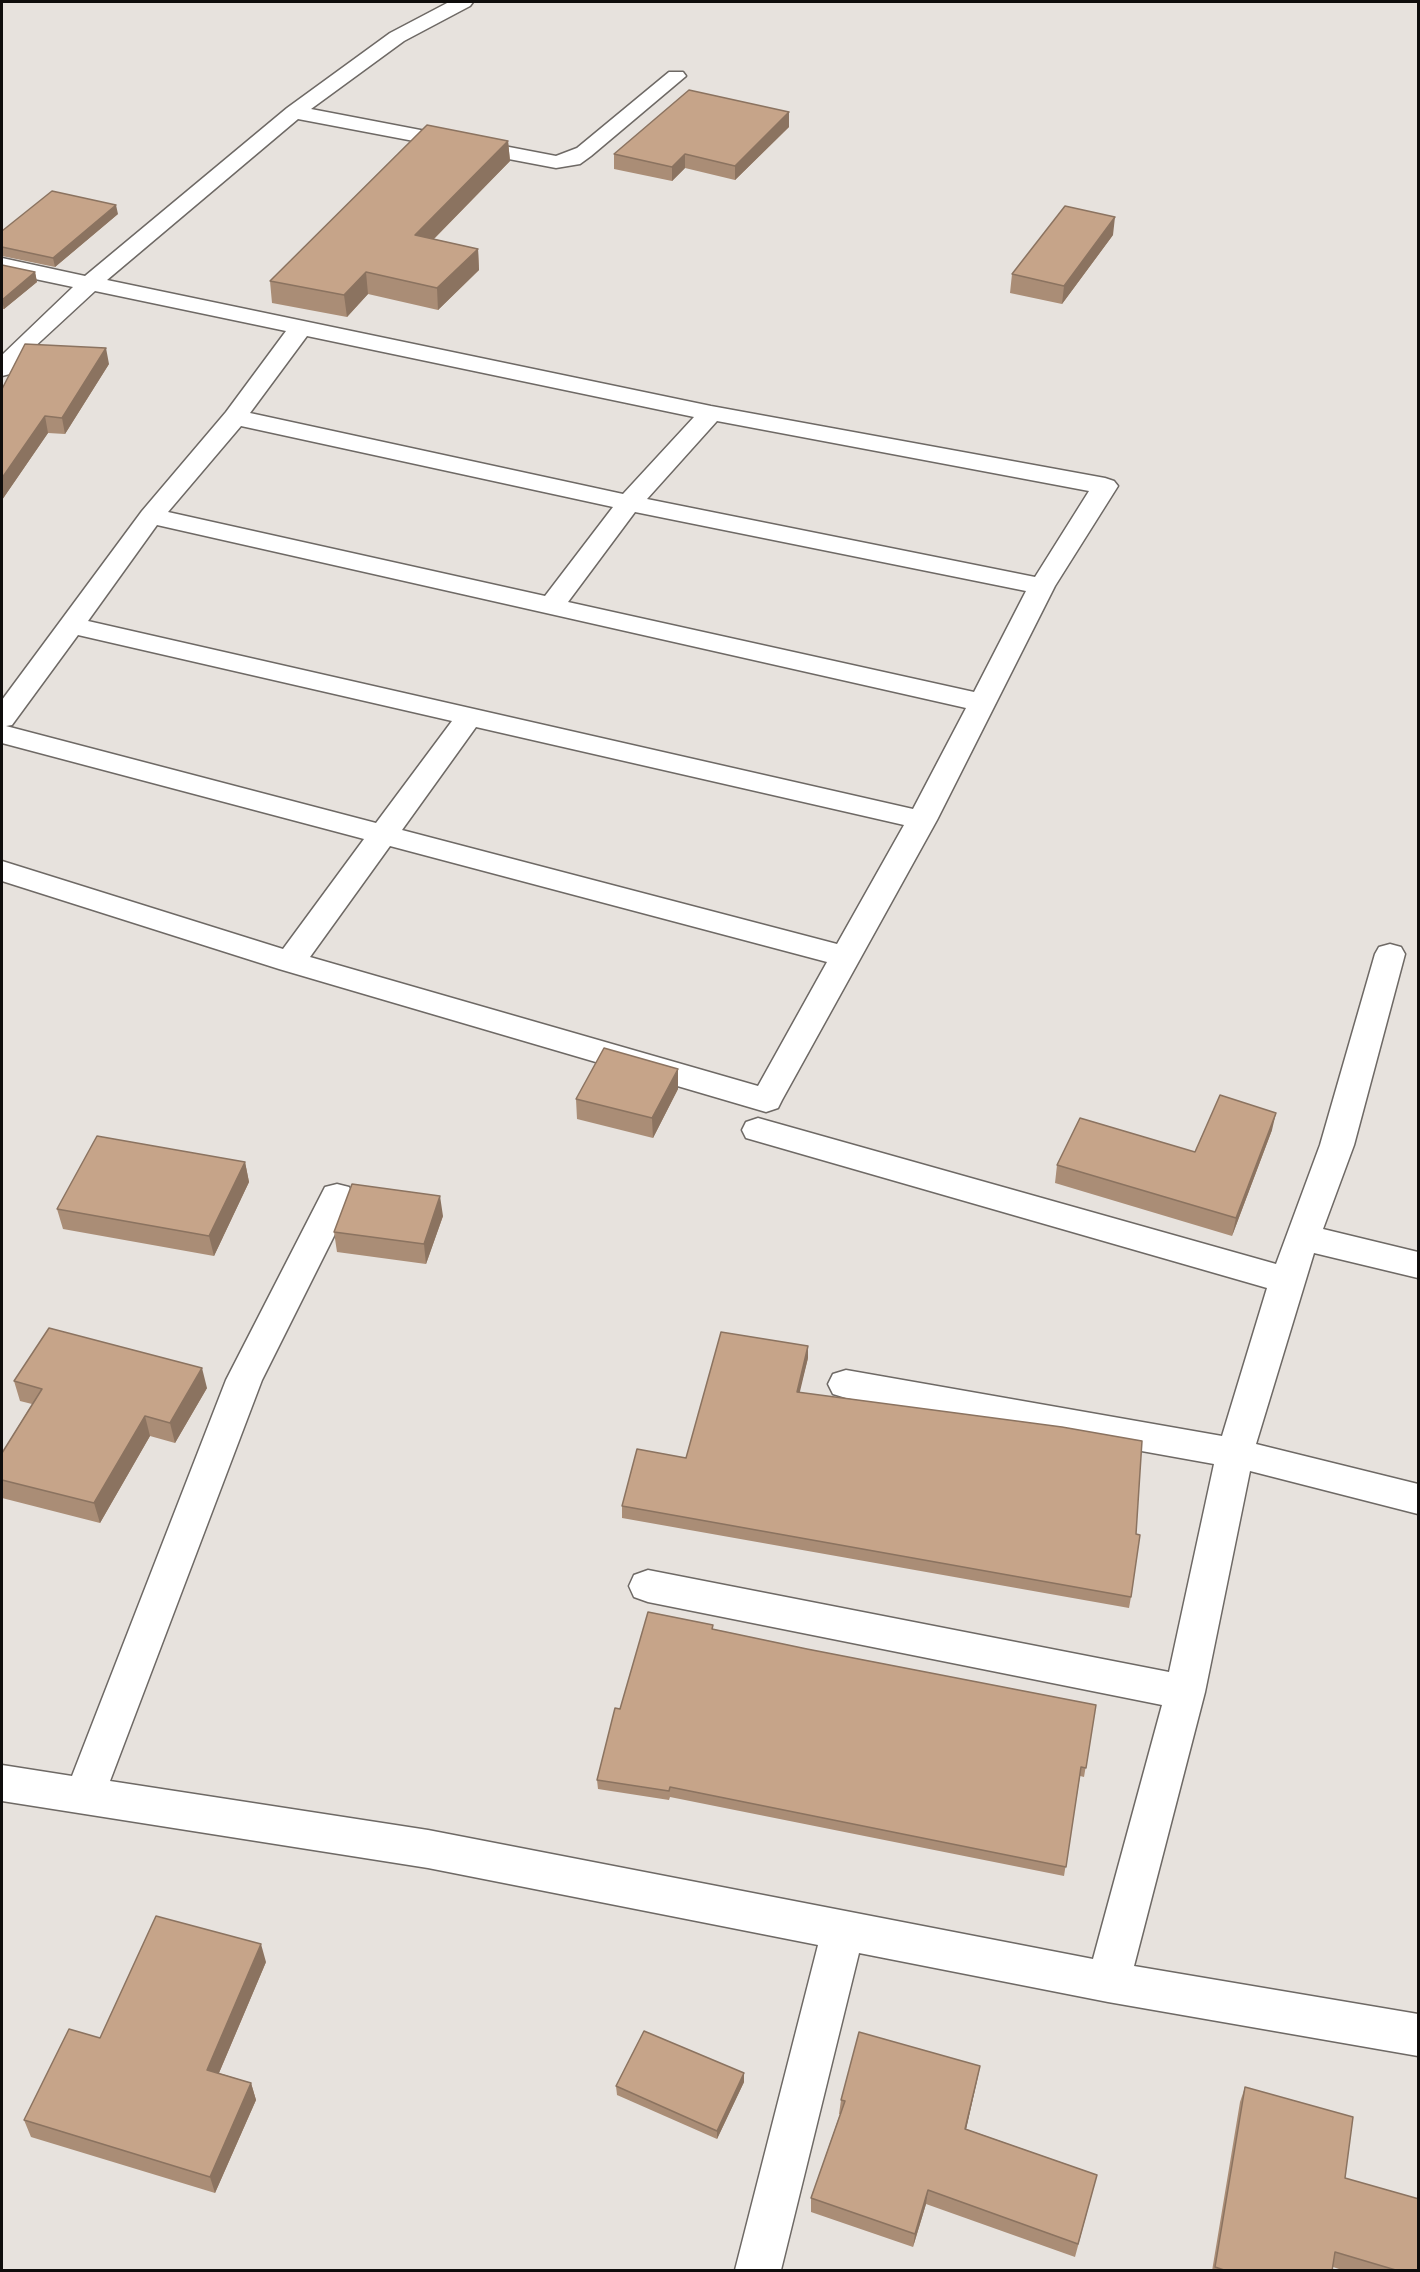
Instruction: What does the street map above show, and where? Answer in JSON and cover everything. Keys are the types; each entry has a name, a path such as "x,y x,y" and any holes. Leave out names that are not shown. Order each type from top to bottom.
{"street":[{"path":"2,369 22,346 89,284 294,111 397,37 463,2"},
{"path":"294,111 537,159 564,161 584,152 676,76"},
{"path":"2,265 711,413 1105,486 1042,586 922,820 766,1100 290,962 2,871"},
{"path":"2,719 151,516 235,417 300,329"},
{"path":"551,606 629,503 711,413"},
{"path":"235,417 629,503 1042,586"},
{"path":"151,516 983,703"},
{"path":"71,625 922,820"},
{"path":"290,962 469,717"},
{"path":"2,734 847,957"},
{"path":"1108,1982 1185,1692 1235,1454 1287,1280 1337,1145 1390,954"},
{"path":"758,1130 1287,1280"},
{"path":"84,1796 244,1380 337,1196"},
{"path":"1303,1238 1419,1265"},
{"path":"846,1384 1235,1454 1419,1499"},
{"path":"648,1586 1185,1692"},
{"path":"2,1783 428,1849 1108,1982 1419,2035"},
{"path":"758,2271 843,1931"}],"building":[{"path":"689,90 789,112 735,166 685,154 672,167 614,154"},
{"path":"427,125 508,141 415,235 478,249 437,288 366,272 344,295 270,281"},
{"path":"52,191 116,205 53,258 2,247 2,231"},
{"path":"1065,206 1115,217 1064,286 1012,274"},
{"path":"2,265 35,272 2,300"},
{"path":"25,344 106,348 62,418 45,416 2,478 2,389"},
{"path":"604,1048 678,1069 652,1118 576,1099"},
{"path":"1220,1095 1276,1113 1236,1218 1057,1165 1080,1118 1195,1152"},
{"path":"97,1136 245,1162 209,1236 57,1209"},
{"path":"352,1184 440,1196 424,1244 334,1232"},
{"path":"49,1328 202,1368 170,1423 145,1416 94,1503 2,1480 2,1453 42,1389 14,1381"},
{"path":"721,1332 808,1346 797,1392 1062,1427 1142,1441 1136,1534 1140,1535 1131,1597 622,1506 637,1449 686,1458"},
{"path":"648,1612 713,1625 712,1629 807,1649 1096,1705 1086,1768 1081,1767 1066,1867 670,1787 669,1791 597,1780 615,1708 620,1709"},
{"path":"156,1916 261,1944 207,2070 251,2083 210,2177 24,2120 69,2029 100,2038"},
{"path":"644,2031 744,2073 717,2131 616,2086"},
{"path":"859,2032 980,2066 965,2129 1097,2175 1078,2244 928,2190 915,2234 811,2198 845,2101 841,2100"},
{"path":"1245,2087 1353,2117 1345,2178 1419,2199 1419,2271 1399,2271 1335,2252 1332,2271 1227,2271 1215,2267"}]}
